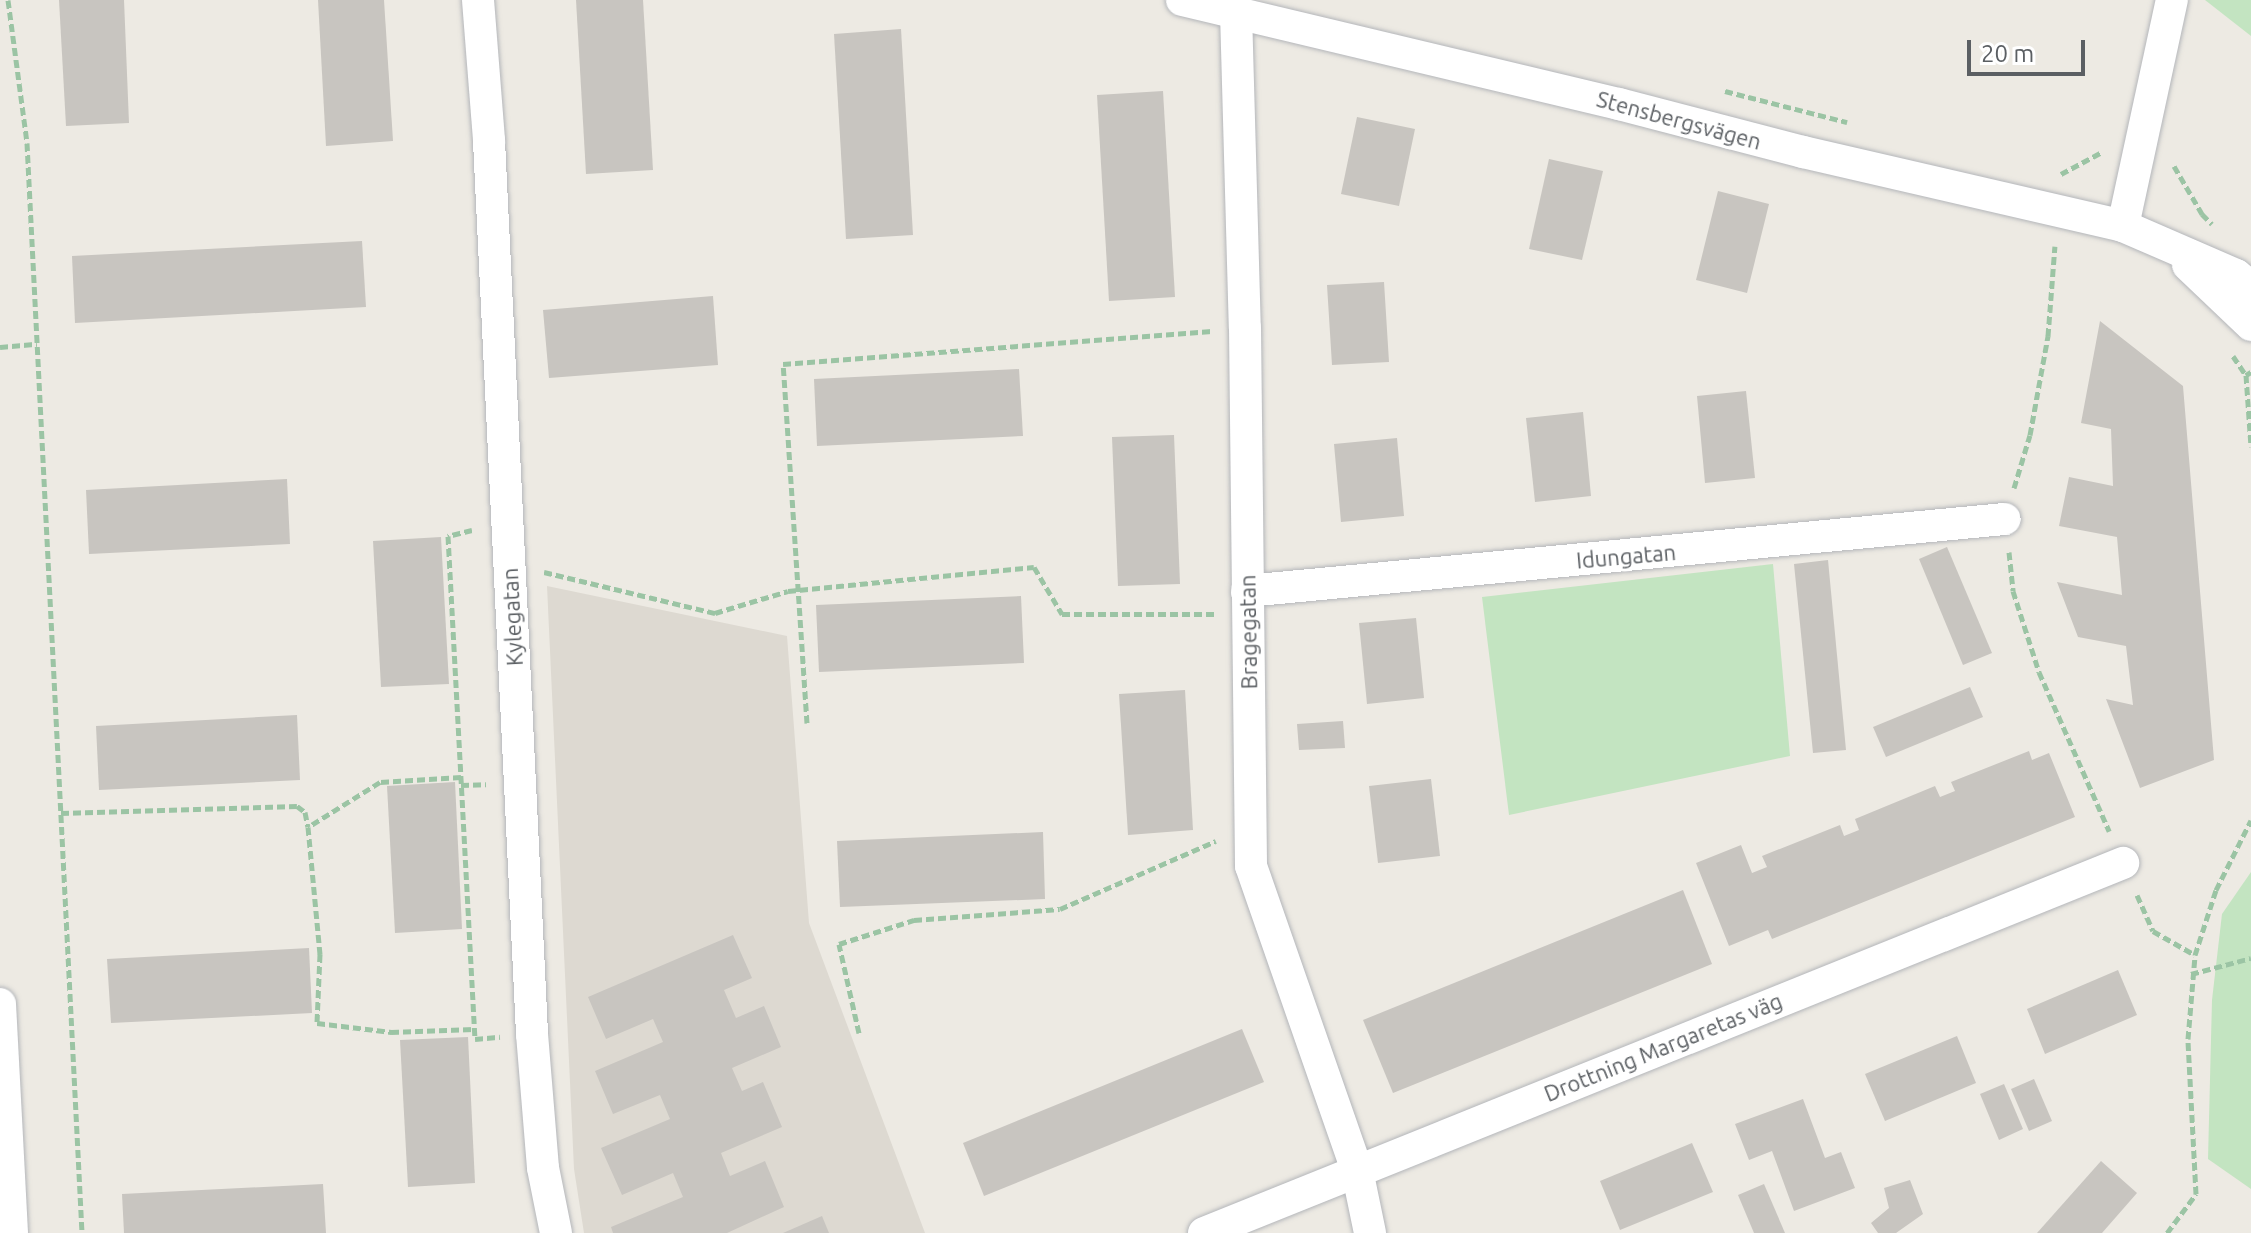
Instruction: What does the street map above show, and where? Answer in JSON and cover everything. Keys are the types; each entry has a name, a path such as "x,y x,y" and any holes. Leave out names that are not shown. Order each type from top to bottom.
{"street":[{"name":"Kylegatan","path":"478,0 532,1034 543,1168 556,1233"},
{"name":"Stensbergsvägen","path":"1182,0 2123,226 2171,250 2236,275 2251,287"},
{"path":"2123,226 2172,0"},
{"name":"Bragegatan","path":"1236,12 1245,328 1251,866 1357,1170 1370,1233"},
{"name":"Stensbergsvägen","path":"2171,250 2251,325"},
{"name":"Idungatan","path":"1247,603 2005,519"},
{"name":"Drottning Margaretas väg","path":"1204,1233 2123,863"},
{"path":"0,1004 12,1233"}],"path":[{"path":"8,0 27,143 82,1233"},
{"path":"1720,90 1850,123"},
{"path":"2067,247 2032,236 2050,175 2058,176 2116,144 2170,156 2202,214 2223,234"},
{"path":"2055,243 2048,336 2030,435 2005,519 2013,591 2039,672 2153,931 2195,955"},
{"path":"807,723 783,364 1245,328"},
{"path":"0,347 37,344"},
{"path":"2230,352 2248,374 2251,447"},
{"path":"480,529 448,536 474,1029 475,1039 508,1036"},
{"path":"509,563 715,613 798,590 1034,567 1062,614 1247,603"},
{"path":"308,827 380,782 461,777"},
{"path":"461,785 495,783"},
{"path":"61,813 297,806 305,812 308,827 320,954 317,1023 391,1032 474,1029"},
{"path":"2167,1233 2196,1194 2188,1039 2191,974 2216,890 2251,820"},
{"path":"859,1033 839,944 914,920 1060,909 1250,827"},
{"path":"2191,974 2251,958"}],"shaded area":[{"path":"547,586 787,636 809,923 925,1233 584,1233 574,1169"}],"green space":[{"path":"2205,0 2251,0 2251,36"},
{"path":"1773,564 1790,756 1509,815 1482,597"},
{"path":"2251,872 2251,1189 2208,1159 2212,1000 2222,914"}],"building":[{"path":"59,0 124,0 129,123 66,126"},
{"path":"318,0 384,0 393,141 326,146"},
{"path":"576,0 643,0 653,170 586,174"},
{"path":"901,29 913,235 846,239 834,34"},
{"path":"1163,91 1175,297 1109,301 1097,95"},
{"path":"1357,117 1415,129 1399,206 1341,194"},
{"path":"1549,159 1603,171 1582,260 1529,249"},
{"path":"1718,191 1769,204 1747,293 1696,280"},
{"path":"362,241 366,307 75,323 72,256"},
{"path":"1384,282 1389,362 1332,365 1327,285"},
{"path":"713,296 718,365 549,378 543,310"},
{"path":"2100,321 2183,386 2214,760 2140,788 2106,699 2133,705 2126,646 2078,637 2057,582 2122,595 2117,537 2059,526 2069,477 2113,486 2111,429 2081,423"},
{"path":"1019,369 1023,436 817,446 814,379"},
{"path":"1746,391 1755,478 1705,483 1697,396"},
{"path":"1583,412 1591,496 1535,502 1526,418"},
{"path":"1174,435 1180,584 1118,586 1112,437"},
{"path":"1397,438 1404,516 1341,522 1334,444"},
{"path":"287,479 290,544 89,554 86,490"},
{"path":"441,537 449,684 381,687 373,541"},
{"path":"1947,547 1992,653 1963,665 1919,559"},
{"path":"1828,560 1846,750 1813,753 1794,564"},
{"path":"1021,596 1024,663 819,672 816,605"},
{"path":"1416,618 1424,698 1367,704 1359,623"},
{"path":"1970,687 1983,717 1886,757 1873,727"},
{"path":"1185,690 1193,830 1128,835 1119,694"},
{"path":"297,715 300,780 99,790 96,726"},
{"path":"1343,721 1345,748 1299,750 1297,724"},
{"path":"2029,751 2032,760 2049,753 2075,817 1772,939 1768,930 1729,946 1696,863 1741,845 1752,873 1767,867 1762,856 1840,825 1844,836 1859,830 1855,819 1935,786 1940,797 1955,791 1951,782"},
{"path":"1431,779 1440,856 1378,863 1369,786"},
{"path":"455,782 462,929 395,933 387,786"},
{"path":"1043,832 1045,899 840,907 837,841"},
{"path":"1683,890 1712,964 1393,1093 1363,1020"},
{"path":"733,935 752,978 724,990 736,1018 764,1006 781,1047 732,1068 742,1091 763,1082 782,1127 721,1153 730,1176 765,1161 784,1207 727,1233 613,1233 611,1227 683,1197 673,1173 622,1195 601,1148 670,1119 660,1095 613,1114 595,1071 663,1042 653,1019 606,1039 588,997"},
{"path":"309,948 312,1013 111,1023 107,959"},
{"path":"2118,970 2137,1015 2045,1054 2027,1009"},
{"path":"1242,1029 1264,1082 984,1196 963,1143"},
{"path":"1957,1036 1976,1083 1885,1121 1865,1074"},
{"path":"468,1037 475,1183 408,1187 400,1040"},
{"path":"2034,1079 2052,1121 2029,1131 2011,1089"},
{"path":"2004,1084 2023,1129 1999,1140 1980,1094"},
{"path":"1803,1099 1825,1158 1841,1152 1855,1188 1794,1211 1772,1151 1749,1160 1735,1124"},
{"path":"1692,1143 1713,1192 1620,1230 1600,1181"},
{"path":"2101,1161 2137,1193 2102,1233 2037,1233"},
{"path":"1910,1180 1923,1214 1896,1233 1878,1233 1871,1223 1889,1208 1884,1188"},
{"path":"323,1184 326,1233 124,1233 122,1194"},
{"path":"1764,1184 1785,1233 1754,1233 1738,1195"},
{"path":"822,1216 829,1233 783,1233"}]}
